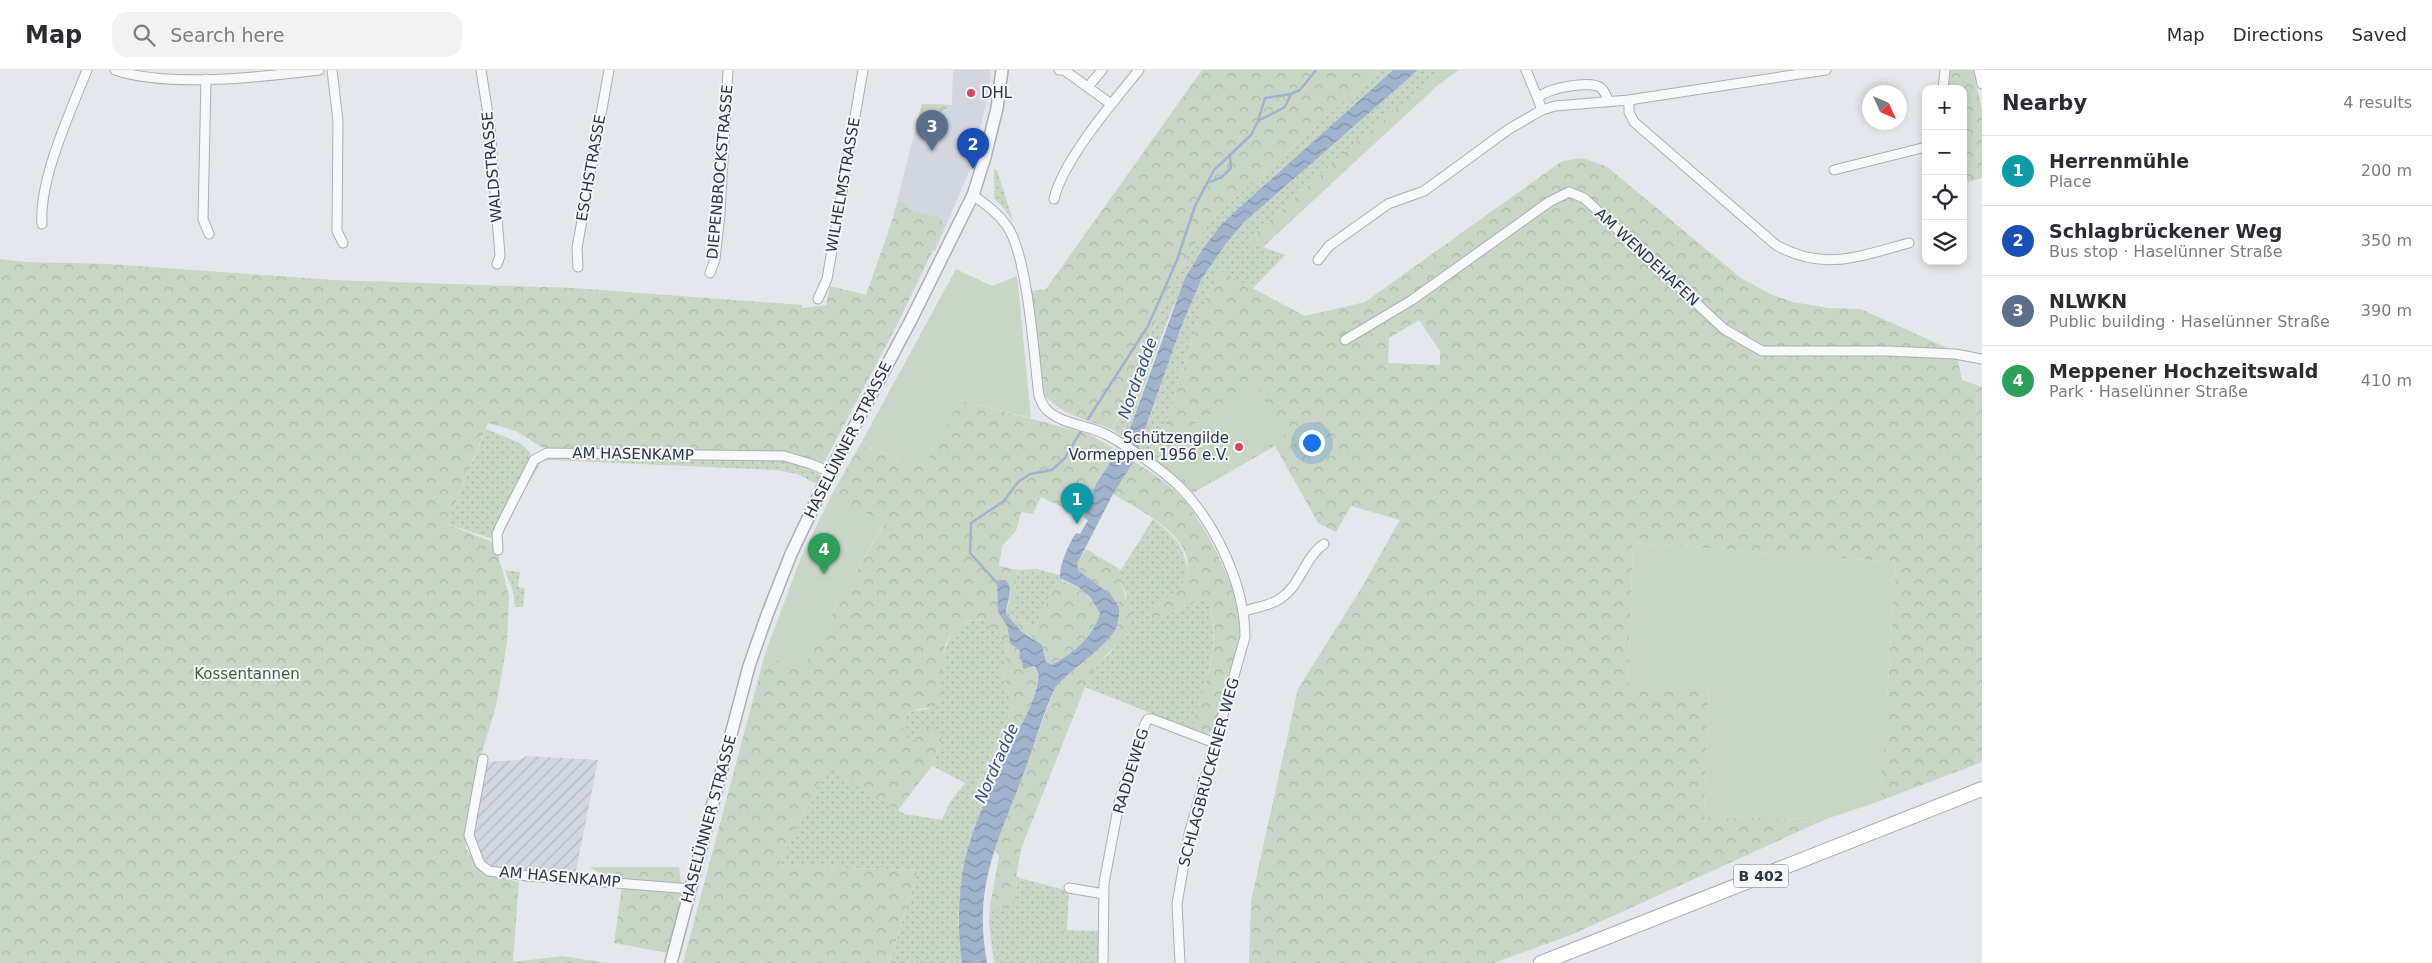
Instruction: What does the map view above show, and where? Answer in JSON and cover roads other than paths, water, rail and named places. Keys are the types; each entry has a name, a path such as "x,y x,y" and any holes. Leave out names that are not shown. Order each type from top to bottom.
{"main road":[{"name":"B 402","path":"1540,963 1982,788"}],"street":[{"path":"42,224 41,207 50,170 87,70"},
{"path":"115,70 147,77 206,80 319,70"},
{"path":"332,70 338,121 337,231 343,243"},
{"name":"WALDSTRASSE","path":"481,70 490,126 500,256 497,264"},
{"name":"ESCHSTRASSE","path":"578,267 577,248 609,70"},
{"name":"DIEPENBROCKSTRASSE","path":"710,273 715,259 720,205 728,70"},
{"name":"WILHELMSTRASSE","path":"818,299 827,279 863,70"},
{"name":"HASELÜNNER STRASSE","path":"671,963 749,666 791,554 830,472 911,320 973,194 985,157 997,108 1002,70"},
{"path":"1059,70 1064,70 1111,104"},
{"path":"1088,87 1102,70"},
{"path":"1054,199 1058,185 1065,172 1111,104 1139,70"},
{"path":"1526,70 1542,110"},
{"path":"1318,260 1329,246 1388,204 1424,191 1509,129 1542,110 1555,106 1629,100 1826,70"},
{"path":"1943,85 1945,70"},
{"path":"1979,70 1982,84"},
{"path":"206,80 203,219 209,234"},
{"path":"1538,99 1541,93 1550,89 1593,85 1600,88 1606,94 1608,102"},
{"path":"1629,100 1629,112 1634,122 1776,245 1792,254 1824,261 1850,259 1909,243"},
{"path":"1834,170 1922,148"},
{"name":"AM WENDEHAFEN","path":"1345,340 1412,300 1549,202 1569,192 1584,198 1724,329 1762,351 1888,351 1956,354 1982,359"},
{"name":"SCHLAGBRÜCKENER WEG","path":"973,194 994,211 1008,227 1017,247 1026,291 1039,396 1047,409 1061,418 1091,427 1109,436 1178,486 1196,506 1225,556 1239,590 1244,611 1246,637 1189,834 1181,874 1177,913 1180,963"},
{"name":"AM HASENKAMP","path":"498,550 497,534 500,527 534,460 547,453 784,456 830,472"},
{"path":"1244,611 1283,598 1291,589 1313,551 1324,544"},
{"name":"RADDEWEG","path":"1103,963 1104,894 1120,798 1148,719 1214,743"},
{"name":"AM HASENKAMP","path":"483,759 469,835 480,864 489,870 528,876 691,889"},
{"path":"1069,888 1104,894"}],"water":[{"path":"1393,70 1418,70 1243,223 1201,280 1180,330 1134,461 1113,494 1077,564 1079,571 1110,594 1119,607 1115,630 1103,645 1069,673 1055,688 1004,823 990,866 985,888 983,911 983,936 987,963 962,963 959,938 959,912 963,873 969,844 988,795 1030,707 1038,678 1034,666 1023,669 1022,661 1019,658 1020,651 1010,643 1007,626 998,612 997,583 999,580 1006,580 1009,584 1010,592 1006,614 1021,631 1042,645 1046,662 1052,665 1068,655 1088,637 1100,613 1090,597 1078,587 1060,578 1061,567 1073,537 1076,533 1080,534 1088,520 1084,518 1096,484 1126,439 1185,278 1204,247 1221,225"}],"waterway":[{"name":"Nordradde","path":"1088,419 1148,326 1177,260 1195,206 1214,170 1251,135 1258,121 1285,107 1291,94 1300,90 1316,70"},
{"path":"1258,121 1265,98 1291,94"},
{"path":"1210,182 1222,177 1231,168 1230,157"},
{"path":"997,583 970,553 971,523 1004,501 1018,482 1030,474 1052,470 1065,458 1081,431"}],"place":[{"name":"DHL","path":"971,93"},
{"name":"NLWKN","path":"932,151"},
{"name":"Schlagbrückener Weg","path":"973,169"},
{"name":"Schützengilde Vormeppen 1956 e.V.","path":"1239,447"},
{"name":"Herrenmühle","path":"1077,524"},
{"name":"Meppener Hochzeitswald","path":"824,574"}],"park label":[{"name":"Kossentannen","path":"247,674"}]}
